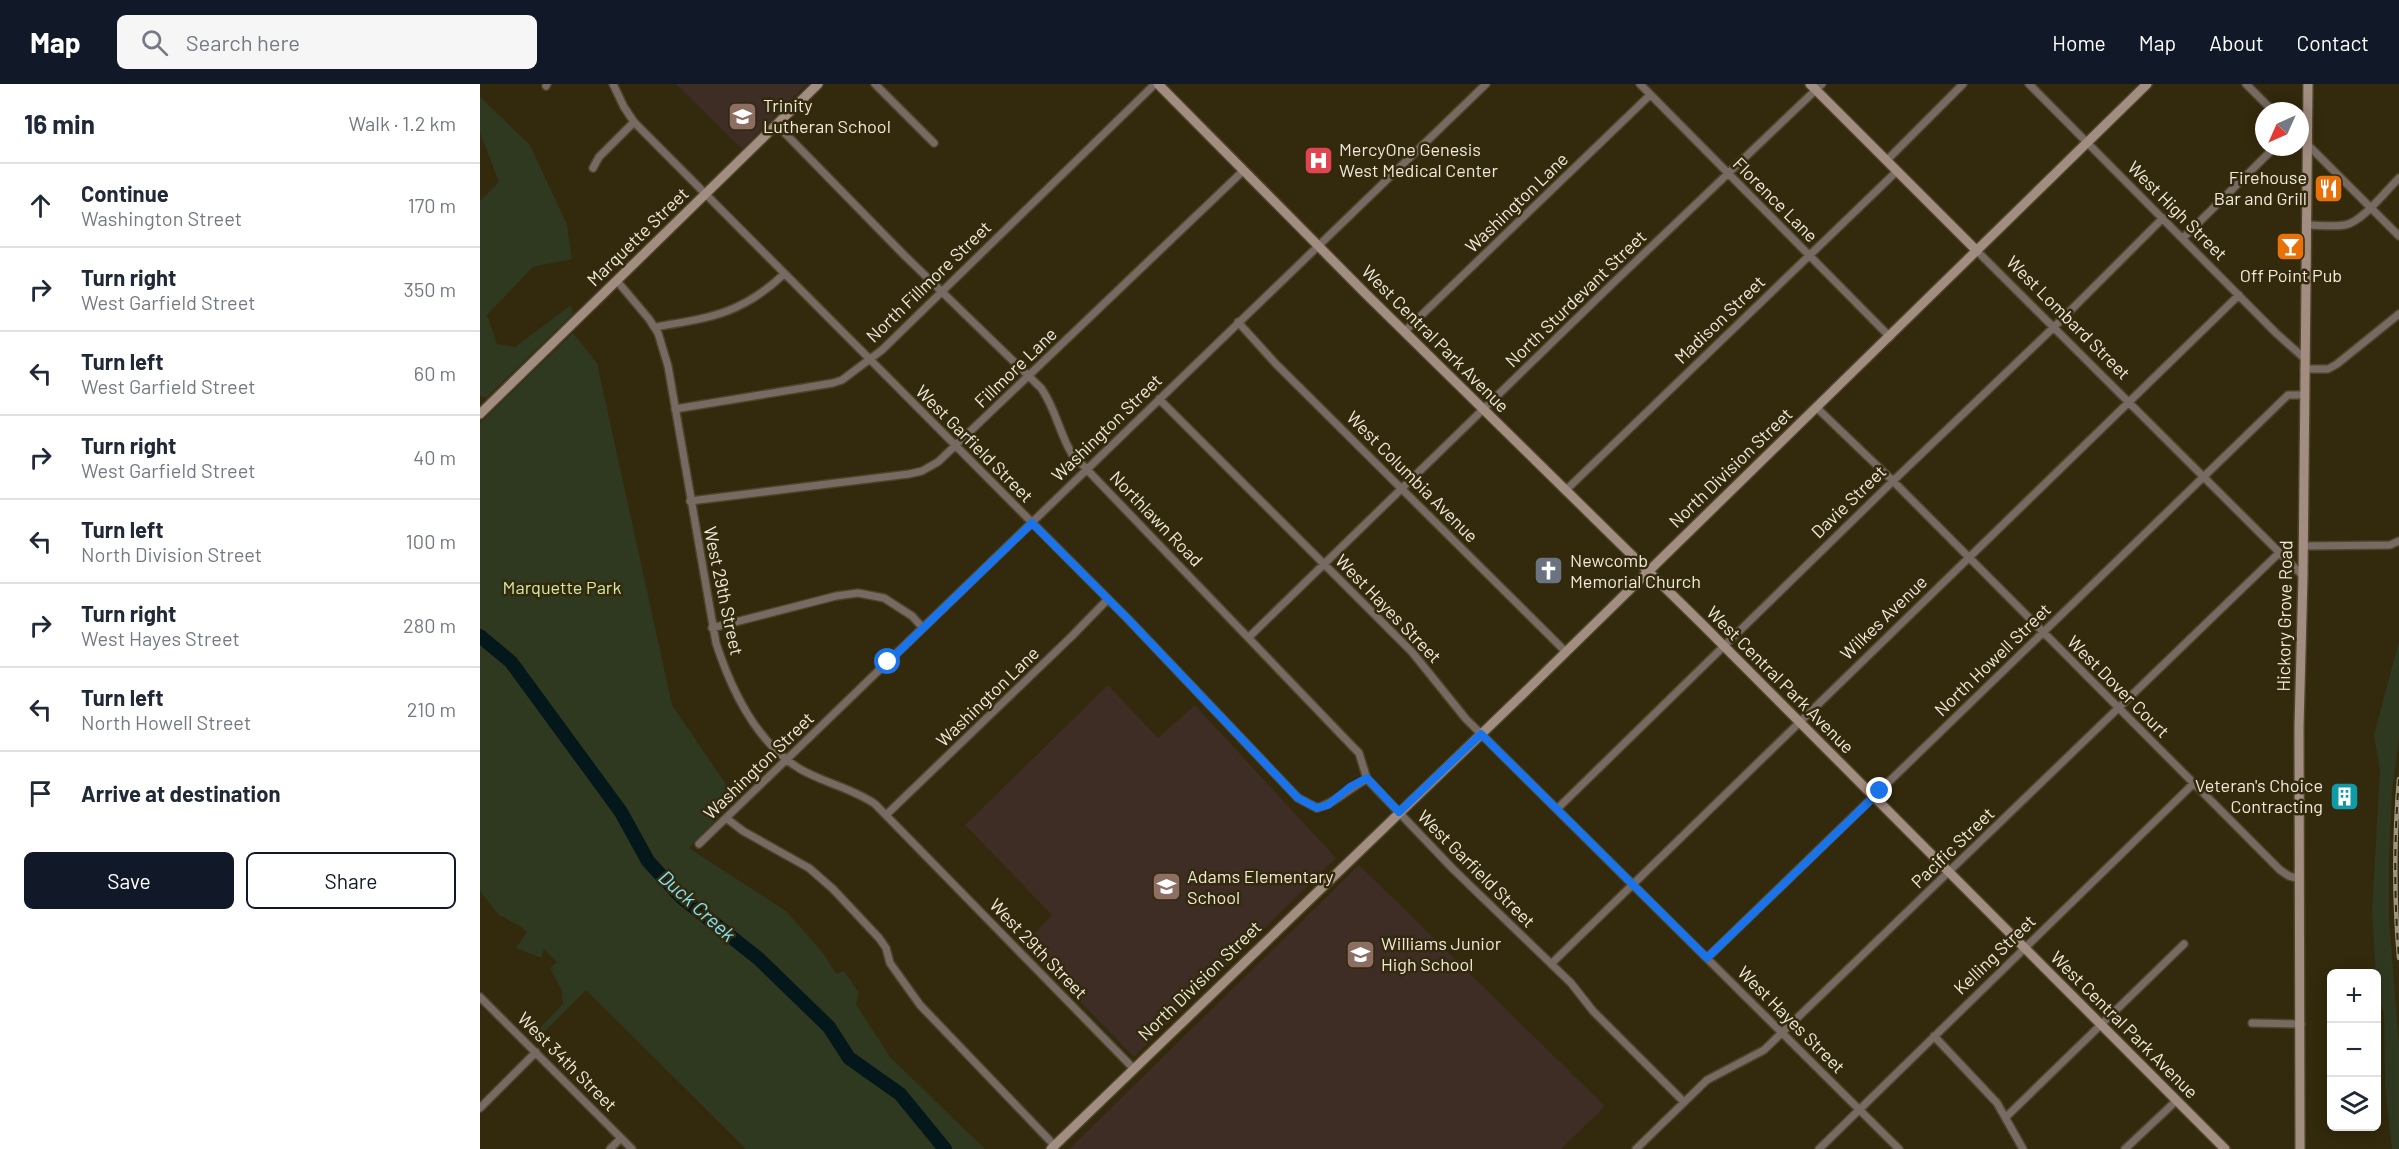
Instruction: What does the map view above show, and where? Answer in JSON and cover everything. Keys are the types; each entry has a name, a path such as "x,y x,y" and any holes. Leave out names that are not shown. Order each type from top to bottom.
{"main road":[{"name":"Marquette Street","path":"480,414 818,84"},
{"name":"West Central Park Avenue","path":"1157,84 2225,1149"},
{"name":"North Division Street","path":"1053,1147 1566,652 2147,84"},
{"name":"Hickory Grove Road","path":"2306,102 2308,84"},
{"name":"West Lombard Street","path":"1816,86 1977,251"},
{"name":"Hickory Grove Road","path":"2300,1149 2299,727 2304,546 2306,225 2304,156"}],"street":[{"name":"West Garfield Street","path":"613,84 634,122 1108,599 1298,798 1317,808 1328,805 1350,787 1367,778 1454,870 1551,964 1593,1011 1684,1102"},
{"path":"875,84 934,143"},
{"name":"North Fillmore Street","path":"675,409 842,380 869,360 1157,84"},
{"name":"Washington Street","path":"699,844 1486,84"},
{"name":"Florence Lane","path":"1640,84 1890,337"},
{"path":"1887,160 1963,84"},
{"name":"West High Street","path":"2029,84 2304,358"},
{"path":"2246,84 2264,102"},
{"name":"North Sturdevant Street","path":"1249,637 1816,86"},
{"name":"Washington Lane","path":"1404,332 1650,95"},
{"path":"593,168 599,157 634,122"},
{"name":"Northlawn Road","path":"777,125 1029,376 1049,400 1066,444 1087,469 1359,753 1367,778"},
{"path":"2309,147 2399,236"},
{"path":"2183,238 2267,156"},
{"name":"Fillmore Lane","path":"690,501 909,474 922,471 938,462 1244,170"},
{"name":"Madison Street","path":"1565,491 1808,254 1897,171"},
{"path":"2306,225 2344,225 2356,220 2399,178"},
{"name":"Davie Street","path":"1557,809 2054,327 2163,218"},
{"name":"West Lombard Street","path":"1977,251 2303,576"},
{"path":"655,327 725,313 745,305 784,274"},
{"name":"West 29th Street","path":"617,281 655,327 668,366 712,628 724,670 760,732 800,769 862,795 885,815 1134,1068"},
{"name":"Wilkes Avenue","path":"1551,964 2239,295"},
{"path":"2304,369 2328,369 2337,364 2399,314"},
{"name":"West Columbia Avenue","path":"1238,322 1402,490 1566,652"},
{"name":"North Howell Street","path":"1707,958 2288,395 2304,395"},
{"name":"West Hayes Street","path":"1158,399 1412,652 1448,698 1481,734 1899,1149"},
{"name":"West Dover Court","path":"1817,408 1893,481 2280,870 2300,879"},
{"path":"2304,546 2390,545 2399,541"},
{"name":"Pacific Street","path":"1636,1149 1707,1080 1764,1050 2279,553"},
{"path":"712,628 836,596 858,593 884,598 912,616 923,628"},
{"name":"Washington Lane","path":"885,815 1108,599"},
{"name":"Kelling Street","path":"1819,1149 2193,784"},
{"path":"726,818 743,831 809,868 833,889 879,938 886,948 890,963 920,1005 1053,1147"},
{"path":"2006,1117 2184,944"},
{"name":"West 34th Street","path":"480,997 632,1149"},
{"path":"2252,1023 2301,1024"},
{"path":"1934,1036 1997,1103 2023,1149"},
{"path":"480,1108 536,1052"},
{"path":"2125,1149 2176,1101"},
{"path":"610,1149 621,1138"}],"shaded area":[{"name":"Trinity Lutheran School","path":"676,84 807,84 742,149"},
{"name":"Adams Elementary School","path":"1108,685 1158,738 1195,705 1336,858 1134,1057 1024,944 1052,915 965,825"},
{"name":"Williams Junior High School","path":"1359,865 1605,1106 1561,1149 1069,1149"}],"green space":[{"path":"480,97 530,145 567,225 572,259 533,267 487,315 497,344 515,347 571,305 573,314 486,398 480,396 480,201 499,182 480,132"},
{"name":"Marquette Park","path":"573,333 597,363 672,705 736,799 689,848 786,911 823,953 836,974 844,971 859,993 856,1004 890,1057 985,1149 746,1149 586,990 536,1040 532,1036 563,1004 562,991 550,968 557,962 544,949 541,958 516,948 527,932 499,915 480,891 480,423"},
{"path":"2399,641 2399,738 2392,792 2389,920 2399,1045 2399,1149 2392,1149 2385,1087 2381,969 2375,969 2372,911 2380,771 2374,735"}],"waterway":[{"name":"Duck Creek","path":"480,636 511,662 621,812 648,861 681,897 759,959 829,1027 849,1058 900,1094 945,1149"}],"railway":[{"path":"2399,779 2395,868 2399,958"}],"place":[{"name":"Trinity Lutheran School","path":"742,116"},
{"name":"MercyOne Genesis West Medical Center","path":"1318,160"},
{"name":"Firehouse Bar and Grill","path":"2328,188"},
{"name":"Off Point Pub","path":"2291,247"},
{"name":"Newcomb Memorial Church","path":"1549,571"},
{"name":"Veteran's Choice Contracting","path":"2344,796"},
{"name":"Adams Elementary School","path":"1166,887"},
{"name":"Williams Junior High School","path":"1360,954"}],"route":[{"path":"888,662 1032,523 1127,618 1255,755 1308,806 1317,808 1328,805 1350,787 1367,778 1399,812 1481,734 1707,958 1771,899 1880,791"}]}
